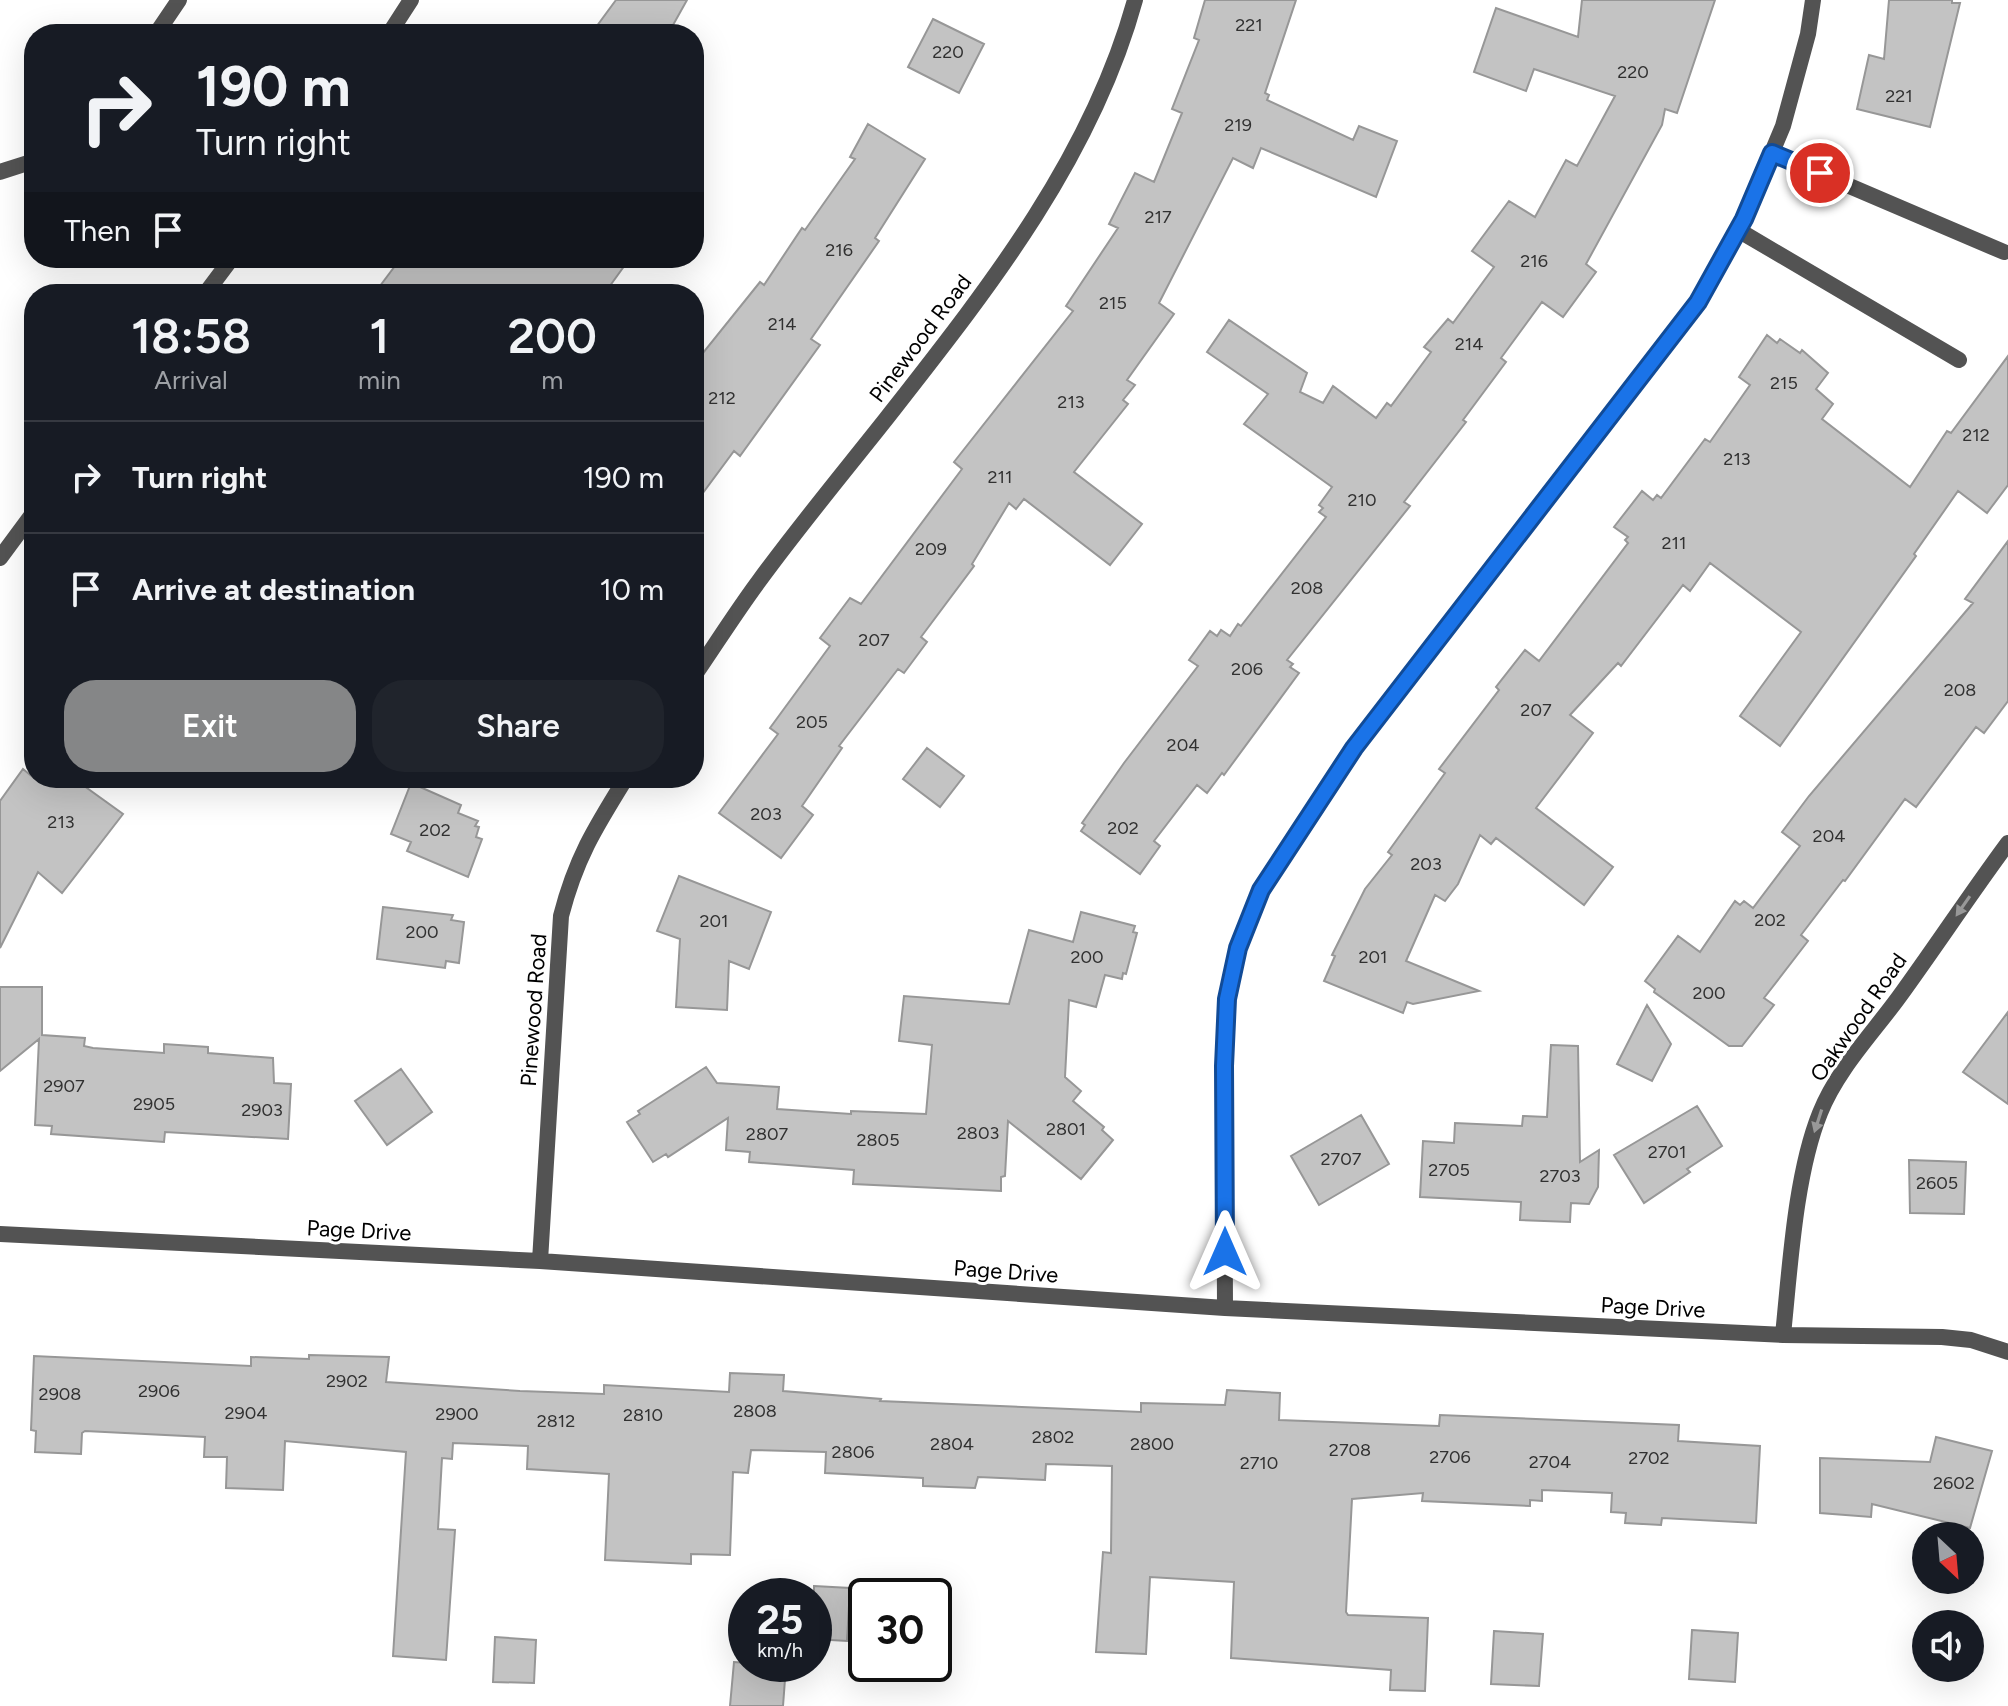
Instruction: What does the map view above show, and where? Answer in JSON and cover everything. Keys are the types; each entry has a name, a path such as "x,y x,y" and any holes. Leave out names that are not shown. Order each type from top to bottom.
{"street":[{"path":"163,24 179,0"},
{"path":"395,24 411,0"},
{"name":"Pinewood Road","path":"704,661 759,580 918,378 1019,241 1073,155 1100,100 1123,44 1135,0"},
{"path":"1225,1308 1224,1066 1227,999 1238,948 1261,890 1354,748 1698,302 1738,230 1783,126 1808,34 1813,0"},
{"path":"1772,153 2004,252"},
{"path":"0,172 24,164"},
{"path":"1738,230 1959,360"},
{"path":"3,547 24,523"},
{"name":"Pinewood Road","path":"540,1261 561,916 571,876 591,832 620,788"},
{"name":"Oakwood Road","path":"1783,1335 1794,1231 1807,1157 1820,1112 1840,1074 1899,997 2008,843"},
{"name":"Page Drive","path":"0,1234 540,1261 1225,1308 1783,1335 1942,1337 1971,1340 2008,1352"}],"building":[{"path":"616,0 687,0 674,24 598,24"},
{"path":"1205,0 1296,0 1265,93 1269,95 1267,100 1353,140 1359,126 1397,141 1376,197 1261,148 1253,168 1233,158 1159,303 1174,314 1127,380 1135,385 1123,400 1128,404 1074,472 1142,524 1110,565 1024,499 1016,509 1009,503 972,564 974,566 921,637 927,642 904,673 898,669 839,746 842,748 802,806 813,815 781,858 719,813 778,734 770,728 830,646 820,638 850,598 861,604 962,469 954,462 1073,311 1066,306 1118,228 1109,224 1135,173 1154,182 1182,113 1172,109 1199,40 1194,38"},
{"path":"1582,0 1715,0 1677,113 1665,109 1662,125 1586,264 1596,272 1563,317 1542,302 1501,358 1506,362 1463,420 1466,422 1404,502 1410,506 1287,660 1293,664 1290,667 1299,673 1224,775 1222,773 1207,793 1197,785 1154,841 1160,846 1140,874 1081,831 1085,825 1082,823 1198,666 1189,660 1210,631 1217,636 1221,630 1230,636 1238,624 1241,626 1326,517 1319,512 1323,508 1319,505 1332,487 1244,424 1268,394 1207,352 1229,320 1307,373 1300,392 1323,403 1333,386 1376,418 1387,403 1391,406 1431,352 1424,347 1448,319 1453,323 1494,267 1472,251 1509,201 1535,217 1566,160 1577,166 1615,96 1534,69 1526,91 1474,72 1496,8 1578,37"},
{"path":"1889,0 1952,0 1952,3 1960,3 1930,127 1857,109 1869,55 1884,59"},
{"path":"933,19 984,44 959,93 908,67"},
{"path":"868,124 925,159 875,238 879,241 811,339 820,345 740,456 734,451 704,492 704,352 760,282 764,285 802,228 805,230 855,159 850,157"},
{"path":"394,268 623,268 611,284 382,284"},
{"path":"1767,335 1777,343 1780,339 1800,353 1802,350 1828,373 1816,389 1833,404 1822,419 1910,487 1947,431 1951,433 2008,356 2008,485 1987,513 1958,491 1914,554 1916,556 1780,746 1740,716 1801,632 1710,563 1690,591 1683,585 1621,666 1618,663 1570,715 1593,733 1536,808 1613,867 1584,905 1496,838 1491,844 1480,835 1458,884 1445,901 1435,895 1406,961 1479,991 1413,1004 1407,1002 1403,1013 1324,981 1335,956 1332,955 1365,889 1392,855 1388,852 1445,773 1439,769 1525,650 1539,661 1628,543 1625,540 1628,537 1614,527 1642,491 1653,500 1657,495 1661,498 1705,439 1710,442 1750,385 1739,377"},
{"path":"2008,541 2008,701 1984,733 1976,727 1916,807 1905,799 1801,935 1808,941 1764,998 1774,1005 1742,1046 1729,1046 1654,992 1655,989 1645,981 1678,936 1700,952 1735,901 1740,905 1744,901 1753,908 1800,846 1782,832 1973,603 1965,599"},
{"path":"927,748 964,776 940,807 903,779"},
{"path":"23,769 24,788 87,788 123,814 62,893 38,872 0,948 0,801"},
{"path":"409,788 422,788 461,805 458,813 478,821 476,837 482,839 468,877 407,851 411,842 391,834"},
{"path":"679,876 771,912 749,969 729,961 727,1010 676,1007 680,939 657,931"},
{"path":"383,907 453,915 451,920 464,922 459,963 446,961 445,968 377,959"},
{"path":"1081,912 1135,926 1133,932 1137,933 1126,974 1123,973 1122,979 1105,975 1096,1007 1069,1000 1065,1077 1081,1091 1073,1101 1104,1127 1102,1130 1113,1140 1081,1179 1008,1121 1005,1176 1001,1177 1001,1191 853,1184 854,1170 749,1162 750,1152 726,1150 728,1118 668,1157 666,1154 653,1162 627,1122 640,1114 638,1111 706,1067 717,1083 779,1087 777,1109 851,1114 851,1111 926,1114 932,1045 899,1041 904,996 1009,1004 1029,930 1073,942"},
{"path":"0,987 42,987 42,1035 85,1038 84,1046 164,1053 164,1044 208,1047 208,1053 273,1058 274,1083 291,1084 288,1139 165,1132 164,1142 51,1134 52,1126 35,1125 39,1039 0,1071"},
{"path":"1647,1005 1671,1044 1652,1081 1617,1064"},
{"path":"2008,1012 2008,1104 1963,1072"},
{"path":"1551,1045 1578,1046 1580,1162 1599,1150 1598,1187 1589,1204 1571,1203 1570,1222 1520,1220 1521,1202 1420,1197 1423,1141 1454,1143 1455,1123 1522,1126 1523,1116 1547,1117"},
{"path":"401,1069 432,1112 387,1145 355,1101"},
{"path":"1697,1106 1722,1146 1644,1203 1614,1155"},
{"path":"1361,1115 1389,1164 1319,1205 1291,1156"},
{"path":"1909,1160 1966,1162 1964,1214 1910,1213"},
{"path":"309,1355 389,1357 386,1382 520,1391 604,1394 604,1385 729,1392 730,1373 784,1375 783,1391 880,1401 1141,1412 1141,1403 1225,1405 1227,1390 1280,1393 1279,1420 1439,1426 1440,1415 1679,1425 1678,1441 1760,1446 1756,1523 1662,1518 1661,1525 1625,1523 1626,1513 1611,1512 1612,1493 1542,1490 1542,1501 1530,1500 1530,1506 1422,1501 1423,1493 1352,1499 1346,1612 1348,1615 1428,1618 1425,1691 1390,1690 1391,1670 1231,1658 1234,1582 1150,1577 1146,1654 1096,1652 1103,1552 1111,1553 1112,1466 1046,1464 1045,1480 978,1477 975,1488 923,1486 923,1478 825,1473 826,1452 751,1450 748,1473 733,1472 730,1555 691,1554 691,1564 605,1560 609,1474 527,1469 528,1446 453,1443 452,1459 442,1458 438,1529 455,1530 446,1660 393,1656 406,1452 285,1441 283,1490 226,1488 227,1457 204,1457 205,1437 85,1431 82,1433 81,1454 35,1452 36,1431 31,1430 34,1356 251,1366 251,1357 309,1359"},
{"path":"1936,1437 1992,1451 1972,1522 1946,1522 1872,1504 1871,1517 1820,1513 1820,1458 1930,1462"},
{"path":"832,1587 848,1588 847,1641 832,1640"},
{"path":"1692,1630 1738,1633 1735,1682 1689,1679"},
{"path":"1494,1631 1543,1634 1539,1686 1491,1684"},
{"path":"495,1637 536,1640 534,1683 493,1682"},
{"path":"732,1682 785,1682 783,1706 730,1706"}],"route":[{"path":"1225,1252 1224,1066 1227,999 1238,948 1261,890 1354,748 1698,302 1744,219 1772,153 1820,173"}]}
